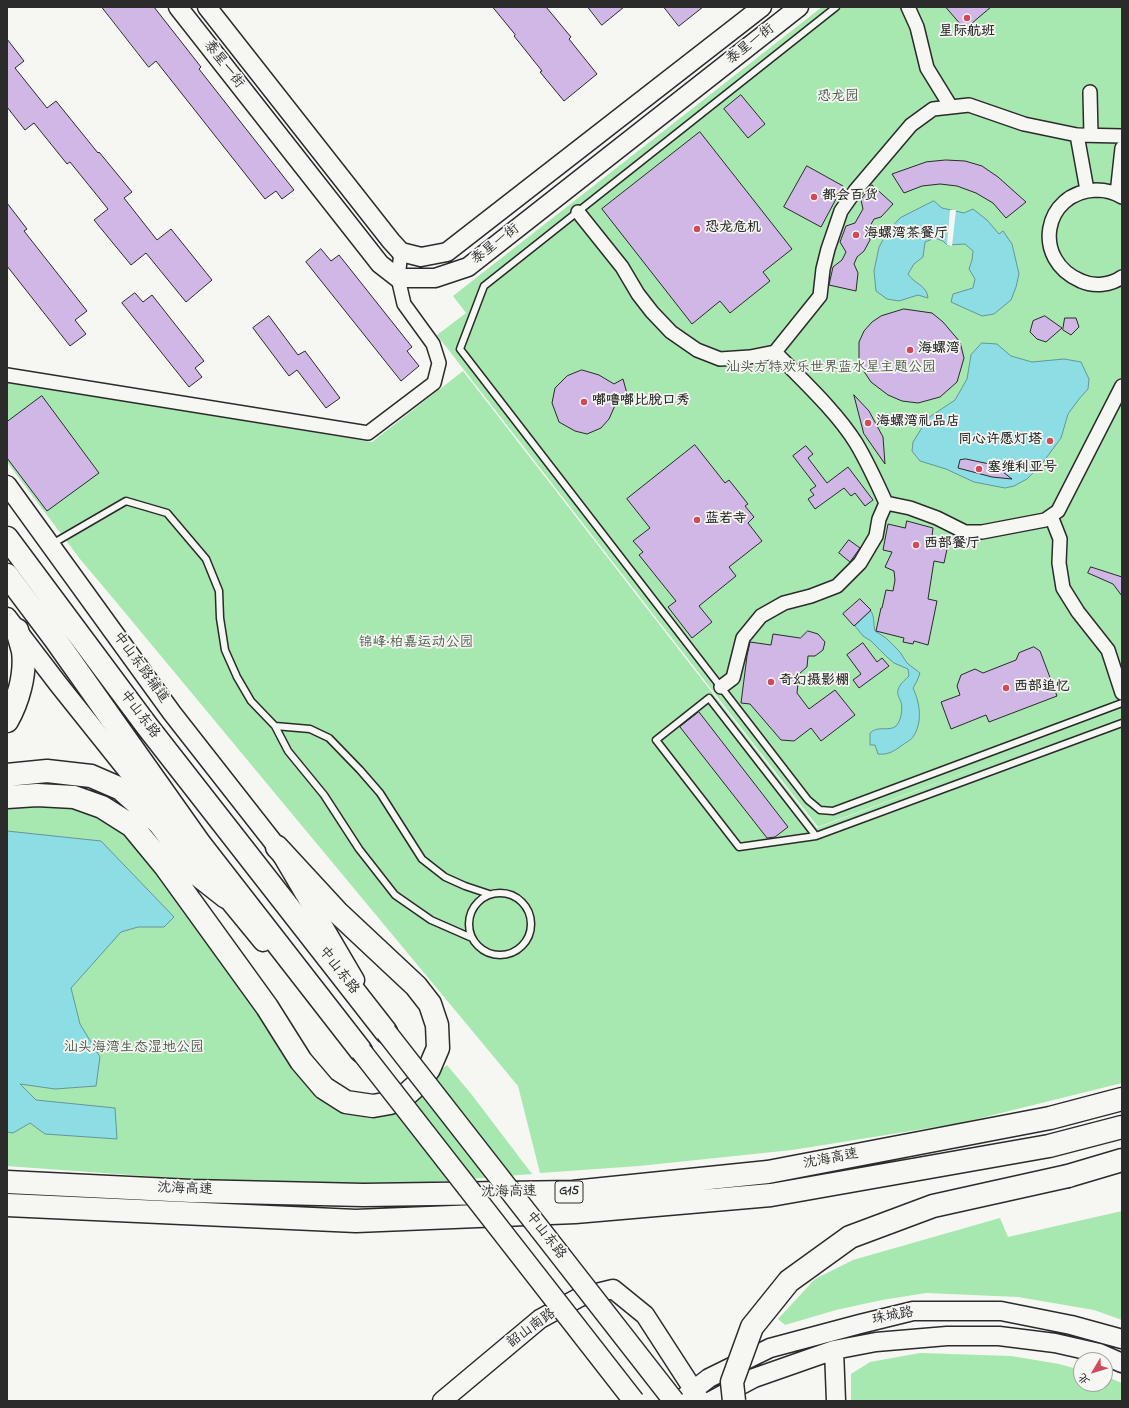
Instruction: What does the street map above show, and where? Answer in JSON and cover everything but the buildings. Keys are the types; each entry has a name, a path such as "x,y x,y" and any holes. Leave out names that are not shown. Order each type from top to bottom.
{"highway":[{"name":"中山东路","path":"7,538 147,726 386,1032"},
{"name":"中山东路","path":"7,575 55,639 200,844 361,1051"},
{"path":"7,721 15,704 21,685 23,667 23,652 12,624"},
{"path":"7,775 47,771 84,775 91,776 121,789 159,823 198,875 226,897"},
{"path":"7,797 37,795 74,797 102,807 132,826 170,872 267,1007 301,1061 324,1088 346,1102 373,1106 390,1103 408,1093 418,1084 429,1068 438,1048 437,1025 430,1004 416,986 337,912 277,847"},
{"name":"沈海高速","path":"7,1182 191,1191 363,1195 572,1192 768,1172 1050,1118 1122,1099"},
{"name":"沈海高速","path":"7,1205 356,1221 575,1212 771,1195 1049,1146 1122,1127"},
{"path":"734,1401 732,1382 752,1327 789,1281 850,1237 933,1206 1068,1176 1122,1160"},
{"path":"7,1216 192,1213"}],"main road":[{"name":"中山东路","path":"386,1032 674,1401"},
{"name":"中山东路","path":"361,1051 634,1401"}],"street":[{"name":"泰星一街","path":"178,7 380,264 398,278 435,278 468,267 799,7"},
{"name":"泰星一街","path":"207,7 391,241 401,252 421,257 447,252 762,7"},
{"path":"908,7 917,27 927,68 951,107"},
{"path":"1090,92 1091,136"},
{"path":"578,212 622,267 638,294 652,312 671,332 697,350 720,359 750,358 775,352 820,296 823,269 831,239 841,211 911,125 933,109 969,105 1024,124 1077,135 1122,136"},
{"path":"1077,135 1087,190"},
{"path":"1120,281 1103,284 1086,284 1071,277 1059,266 1051,252 1049,235 1052,219 1061,205 1073,196 1087,190 1102,190 1120,196 1122,148"},
{"path":"7,375 368,433 434,383 439,363 433,344 404,304 398,278 401,252"},
{"path":"721,687 733,678 743,638 762,616 784,603 811,596 837,586 860,563 876,536 879,519 886,503 875,477 855,442 828,407 775,352"},
{"path":"886,503 910,508 937,518 965,532 982,532 1045,520 1058,511 1122,386"},
{"name":"中山东路辅道","path":"7,485 172,713 277,847 386,1032"},
{"path":"1051,516 1060,539 1059,563 1063,588 1078,612 1108,650 1122,694"},
{"path":"12,624 59,685 149,796 226,897 307,995 336,1017"},
{"name":"韶山南路","path":"442,1401 540,1319 580,1298 613,1289 645,1315 698,1395"},
{"name":"珠城路","path":"679,1401 698,1395 709,1378 770,1348 913,1311 1001,1311 1071,1325 1122,1339"},
{"name":"珠城路","path":"711,1401 754,1378 834,1350 876,1342 947,1336 999,1336 1055,1343 1099,1353 1122,1363"},
{"path":"834,1350 836,1401"}],"lane":[{"path":"836,7 484,286 460,349 808,800 820,810 833,811 1122,703"},
{"path":"51,545 126,501 167,514 206,559 219,591 220,618 225,650 236,677 251,701 275,726 288,751 324,795 359,848 395,895 431,920 472,938"},
{"path":"816,836 709,698 656,740 739,847 816,836 1122,723"},
{"path":"275,726 310,729 329,738 380,793 422,859 445,877 489,894"},
{"path":"500,892 510,894 520,899 526,906 530,916 531,926 529,936 524,944 516,951 507,955 487,953 478,947 472,938 469,928 469,917 473,907 480,899 489,894 500,892"}],"green space":[{"path":"822,7 1122,7 1122,1083 961,1123 792,1150 639,1166 540,1173 518,1086 80,559 7,462 7,382 372,442 463,371 817,828 1071,733 818,827 437,335 466,313 453,296"},
{"name":"汕头海湾生态湿地公园","path":"38,801 91,810 129,834 320,1098 352,1114 373,1119 388,1114 447,1065 472,1095 532,1174 394,1185 255,1184 7,1166 7,804"},
{"path":"1122,1211 1122,1320 1094,1310 1018,1297 926,1293 882,1300 836,1310 785,1325 778,1319 815,1279 853,1260 1000,1218 1008,1237"},
{"path":"920,1353 1011,1356 1073,1368 1073,1392 1113,1392 1113,1379 1122,1383 1122,1401 851,1401 851,1374 870,1362"}],"water":[{"path":"934,201 942,208 964,213 973,209 987,220 999,234 1003,231 1012,244 1019,274 1016,287 1011,300 994,314 982,316 951,302 953,294 973,288 975,279 969,269 973,251 965,244 947,245 943,241 935,238 925,242 923,257 914,264 908,274 923,287 928,298 918,295 899,301 887,299 876,291 874,271 879,247 888,231 900,218"},
{"path":"982,343 997,344 1011,356 1032,362 1064,359 1081,362 1089,379 1088,389 1068,414 1061,438 1041,465 1027,479 1014,486 1005,488 974,482 946,469 920,461 912,451 913,442 928,418 955,400 967,379 971,355"},
{"path":"871,611 875,631 886,638 900,652 907,663 920,673 913,688 919,706 919,719 916,731 913,737 909,740 893,751 884,754 878,754 875,745 870,745 870,733 876,729 893,728 898,724 902,708 898,695 898,689 909,676 908,669 894,663 871,641 863,636 855,626"},
{"path":"7,831 101,841 174,917 164,927 138,927 121,932 71,988 80,1024 100,1057 96,1086 55,1089 20,1084 36,1100 115,1108 117,1139 45,1134 30,1123 13,1133 7,1132"}],"pier":[{"path":"950,210 956,210 952,246 947,245"}],"place":[{"name":"星际航班","path":"967,18"},
{"name":"都会百货","path":"814,197"},
{"name":"恐龙危机","path":"697,229"},
{"name":"海螺湾茶餐厅","path":"856,235"},
{"name":"海螺湾","path":"910,350"},
{"name":"嘟噜嘟比脱口秀","path":"584,402"},
{"name":"海螺湾礼品店","path":"868,423"},
{"name":"同心许愿灯塔","path":"1050,441"},
{"name":"塞维利亚号","path":"979,469"},
{"name":"蓝若寺","path":"697,520"},
{"name":"西部餐厅","path":"916,545"},
{"name":"奇幻摄影棚","path":"771,682"},
{"name":"西部追忆","path":"1006,688"}],"park label":[{"name":"恐龙园","path":"838,98"},
{"name":"汕头方特欢乐世界蓝水星主题公园","path":"831,369"},
{"name":"锦峰·柏嘉运动公园","path":"416,644"}]}
